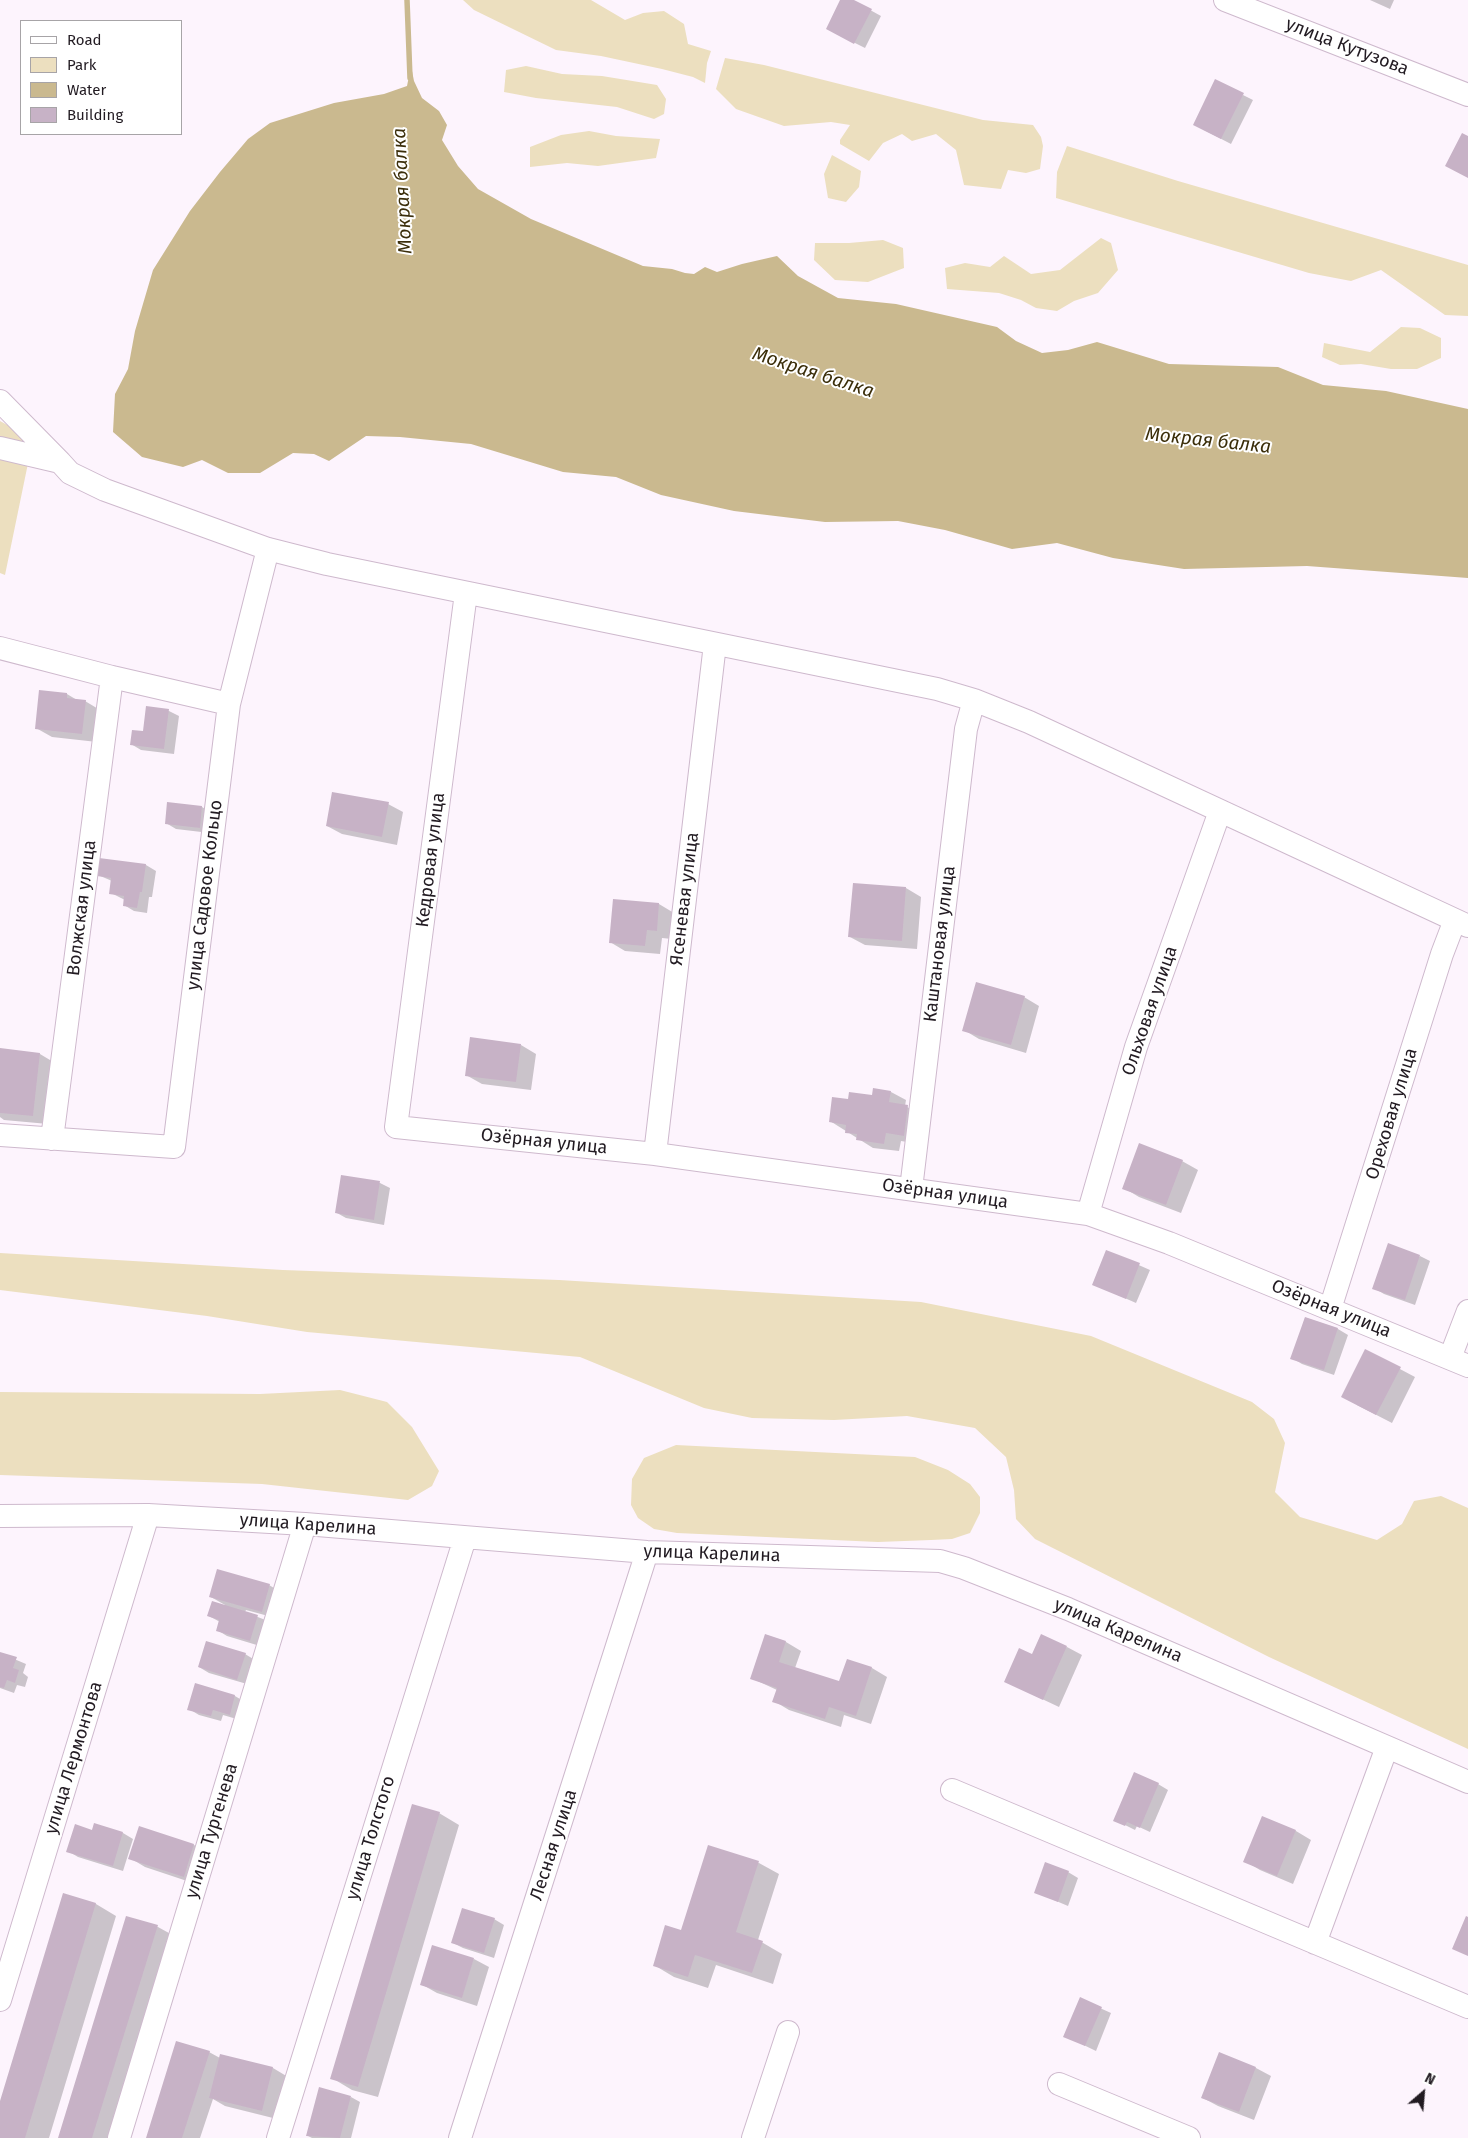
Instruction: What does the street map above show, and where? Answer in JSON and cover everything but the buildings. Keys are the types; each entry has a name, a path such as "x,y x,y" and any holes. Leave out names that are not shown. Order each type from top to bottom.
{"street":[{"name":"улица Кутузова","path":"1225,0 1468,95"},
{"path":"0,401 70,473 105,490 268,549 327,564 936,689 974,700 1029,722 1462,923"},
{"path":"0,448 60,462"},
{"path":"0,648 112,677 230,704 268,549"},
{"name":"Кедровая улица","path":"396,1127 466,593"},
{"name":"Ясеневая улица","path":"656,1154 715,644"},
{"name":"Волжская улица","path":"52,1139 112,677"},
{"name":"Каштановая улица","path":"910,1189 966,729 974,700"},
{"name":"улица Садовое Кольцо","path":"0,1134 174,1147 230,704"},
{"name":"Ольховая улица","path":"1088,1214 1136,1046 1220,811"},
{"name":"Ореховая улица","path":"1330,1309 1442,954 1462,923"},
{"name":"Озёрная улица","path":"396,1127 656,1154 1088,1214 1169,1244 1459,1362"},
{"path":"1459,1362 1468,1311"},
{"name":"улица Карелина","path":"0,1516 148,1515 305,1524 647,1552 940,1561 964,1568 1068,1609 1468,1782"},
{"name":"улица Лермонтова","path":"0,2000 148,1515"},
{"name":"улица Тургенева","path":"119,2138 305,1524"},
{"name":"улица Толстого","path":"278,2138 465,1538"},
{"name":"Лесная улица","path":"460,2138 647,1552"},
{"path":"1315,1943 1387,1747"},
{"path":"952,1790 1468,2007"},
{"path":"753,2138 788,2032"},
{"path":"1059,2084 1190,2138"}],"green space":[{"path":"463,0 591,0 625,20 643,13 664,11 684,24 688,44 711,51 707,63 705,83 693,77 662,69 601,56 556,50 474,10"},
{"path":"725,58 764,65 983,120 1033,125 1041,137 1043,146 1040,169 1026,173 1008,170 1001,189 964,185 956,150 936,134 912,141 902,134 883,143 869,161 840,144 840,140 850,125 831,122 784,126 736,109 716,89"},
{"path":"526,66 562,74 602,76 657,85 666,99 664,114 654,119 617,107 536,98 504,92 506,70"},
{"path":"589,131 616,136 660,139 656,158 598,166 567,163 530,167 530,147 561,135"},
{"path":"1067,146 1178,181 1468,265 1468,316 1445,315 1381,270 1351,281 1309,273 1056,198 1057,172"},
{"path":"832,155 861,171 859,187 846,202 828,198 824,174"},
{"path":"1101,238 1111,243 1118,270 1098,293 1074,301 1057,311 1036,308 1021,300 999,293 947,289 945,268 965,263 990,267 1004,256 1031,274 1060,270"},
{"path":"883,240 903,248 904,268 868,282 835,280 814,260 815,243"},
{"path":"1401,327 1420,328 1441,338 1441,358 1417,369 1391,369 1361,364 1340,365 1322,357 1324,343 1370,352"},
{"path":"0,421 33,439 5,575 0,573"},
{"path":"0,1253 283,1270 559,1280 921,1302 1091,1336 1252,1402 1274,1419 1285,1443 1275,1492 1300,1517 1377,1540 1402,1524 1414,1501 1441,1496 1468,1508 1468,1749 1269,1657 1035,1539 1016,1519 1014,1490 1006,1457 975,1428 907,1416 834,1420 752,1418 704,1408 580,1357 307,1332 207,1316 0,1290"},
{"path":"340,1390 387,1402 412,1427 439,1471 432,1486 408,1500 262,1484 0,1475 0,1392 260,1394"},
{"path":"676,1445 915,1457 948,1470 970,1484 980,1497 980,1513 970,1533 952,1539 878,1542 677,1533 654,1529 638,1518 631,1505 632,1479 644,1458"}],"water":[{"path":"411,66 414,81 422,98 439,111 447,125 442,140 458,166 478,189 531,219 643,266 672,269 694,274 705,267 717,272 777,256 798,276 838,298 896,304 997,327 1016,341 1042,353 1068,350 1097,342 1169,364 1278,367 1323,385 1386,391 1468,409 1468,578 1307,566 1184,569 1113,558 1057,543 1012,549 945,530 898,521 825,522 734,511 661,495 616,477 563,472 471,444 400,437 366,436 329,461 314,454 293,453 260,473 228,473 202,460 183,467 142,457 113,432 115,394 128,369 135,331 153,270 190,211 248,139 270,123 334,103 384,94 407,86"}],"waterway":[{"name":"Мокрая балка","path":"407,0 410,78"}]}
